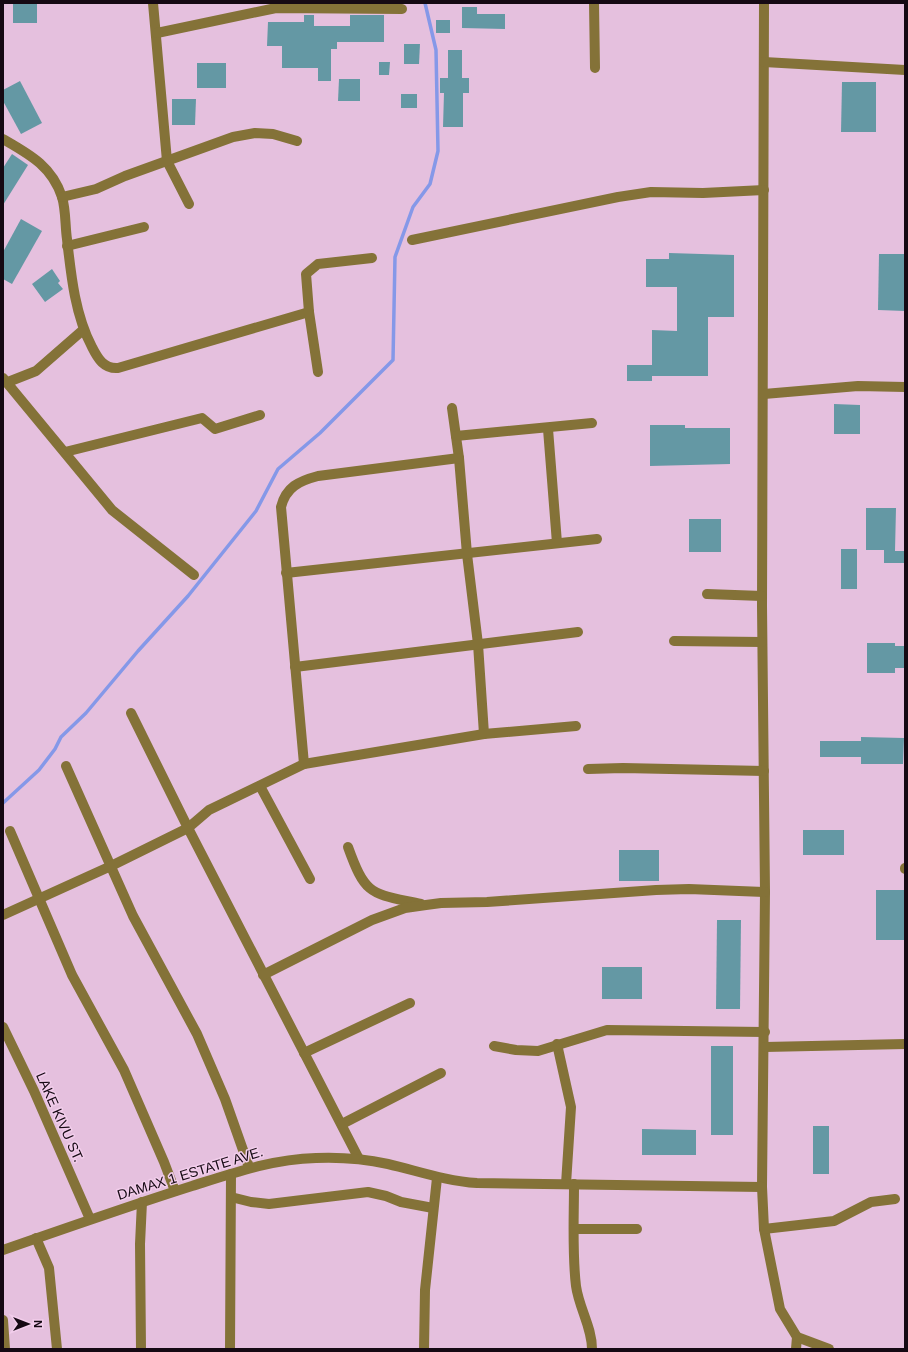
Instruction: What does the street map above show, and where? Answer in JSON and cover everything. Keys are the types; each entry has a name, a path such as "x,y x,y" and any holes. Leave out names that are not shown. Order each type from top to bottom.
{"street":[{"path":"153,3 157,33 167,161 189,204"},
{"path":"594,3 595,68"},
{"path":"764,3 764,394 762,642 765,1047 762,1107 762,1187 764,1229 780,1308 797,1337 796,1349"},
{"path":"157,33 276,8 402,9"},
{"path":"764,62 905,70"},
{"path":"62,197 86,192 233,137 255,133 273,134 297,141"},
{"path":"3,139 36,158 51,175 62,197 70,273 83,330 101,362 112,368 118,368 309,312"},
{"path":"412,240 618,197 651,192 702,193 764,190"},
{"path":"67,246 144,227"},
{"path":"318,372 309,312 306,274 310,268 318,264 372,258"},
{"path":"83,330 36,371 6,380 112,510 194,575"},
{"path":"764,394 858,386 905,387"},
{"path":"452,408 459,458 467,554 478,644 484,734"},
{"path":"65,452 202,418 215,429 260,415"},
{"path":"456,436 548,429 592,423"},
{"path":"548,429 557,543"},
{"path":"304,764 281,507 287,492 298,482 318,476 459,458"},
{"path":"286,573 597,539"},
{"path":"707,594 762,596"},
{"path":"295,667 578,632"},
{"path":"674,641 762,642"},
{"path":"131,713 188,828 359,1159"},
{"path":"3,915 111,866 188,828 209,810 304,764 484,734 576,726"},
{"path":"66,766 133,916 197,1034 225,1099 249,1168"},
{"path":"588,769 623,768 764,771"},
{"path":"260,786 310,879"},
{"path":"10,832 72,975 124,1070 164,1162 175,1192"},
{"path":"348,847 356,869 366,887 379,895 426,904"},
{"path":"263,974 372,920 405,908 426,904 502,901 656,890 689,889 765,892"},
{"path":"304,1053 410,1003"},
{"name":"LAKE KIVU ST.","path":"3,1027 34,1091 90,1219"},
{"path":"494,1046 516,1050 538,1051 608,1030 765,1032"},
{"path":"558,1044 571,1107 570,1184 574,1229 576,1287 592,1335 592,1349"},
{"path":"765,1047 905,1044"},
{"path":"342,1124 441,1073"},
{"name":"DAMAX 1 ESTATE AVE.","path":"3,1250 90,1219 249,1168 283,1161 316,1158 359,1159 387,1164 437,1178 477,1183 762,1187"},
{"path":"230,1349 231,1174"},
{"path":"424,1349 425,1290 437,1178"},
{"path":"231,1196 251,1202 269,1204 368,1192 386,1196 401,1202 433,1208"},
{"path":"764,1229 834,1220 871,1202 895,1199"},
{"path":"142,1202 140,1244 142,1349"},
{"path":"574,1229 637,1229"},
{"path":"36,1238 49,1268 57,1349"},
{"path":"3,1320 5,1349"},
{"path":"797,1337 829,1349"}],"building":[{"path":"13,3 37,3 37,23 13,23"},
{"path":"462,7 477,7 477,14 505,14 505,29 462,28"},
{"path":"304,15 314,15 314,26 350,26 350,15 384,15 384,42 337,42 337,49 331,49 331,81 318,81 318,68 282,68 282,46 267,46 268,22 304,22"},
{"path":"436,20 450,20 450,33 436,33"},
{"path":"404,44 420,44 419,64 404,64"},
{"path":"448,50 462,50 462,78 469,78 469,93 463,93 463,127 443,127 444,93 440,93 440,78 448,78"},
{"path":"379,62 390,62 389,75 379,75"},
{"path":"197,63 226,63 226,88 197,88"},
{"path":"339,79 360,79 360,101 338,101"},
{"path":"20,81 42,123 21,134 3,101 3,90"},
{"path":"842,82 876,82 876,132 841,132"},
{"path":"401,94 417,94 417,108 401,108"},
{"path":"172,99 196,99 195,125 172,125"},
{"path":"12,154 28,165 3,205 3,168"},
{"path":"21,219 42,231 12,284 3,279 3,252"},
{"path":"669,253 734,255 734,317 708,317 708,376 652,376 652,381 627,381 627,365 652,365 652,330 677,331 677,287 646,287 646,259 669,259"},
{"path":"879,254 905,254 905,311 878,310"},
{"path":"52,269 60,281 58,283 63,289 45,302 32,284"},
{"path":"834,404 860,405 860,434 834,434"},
{"path":"650,425 685,425 685,428 730,428 730,464 650,466"},
{"path":"866,508 896,508 895,551 905,551 905,563 884,563 884,550 866,550"},
{"path":"689,519 721,519 721,552 689,552"},
{"path":"841,549 857,549 857,589 841,589"},
{"path":"867,643 895,643 895,646 905,646 905,668 895,668 895,673 867,673"},
{"path":"861,737 904,738 903,764 861,764 861,757 820,757 820,741 861,741"},
{"path":"803,830 844,830 844,855 803,855"},
{"path":"619,850 659,850 659,881 619,881"},
{"path":"876,890 905,890 905,940 876,940"},
{"path":"717,920 741,920 740,1009 716,1009"},
{"path":"602,967 642,967 642,999 602,999"},
{"path":"711,1046 733,1046 733,1135 711,1135"},
{"path":"813,1126 829,1126 829,1174 813,1174"},
{"path":"642,1129 696,1130 696,1155 642,1155"}],"waterway":[{"path":"3,803 39,770 55,749 61,737 86,713 138,651 188,596 256,511 278,469 320,433 393,360 395,257 413,207 430,184 438,151 436,50 425,3"}]}
